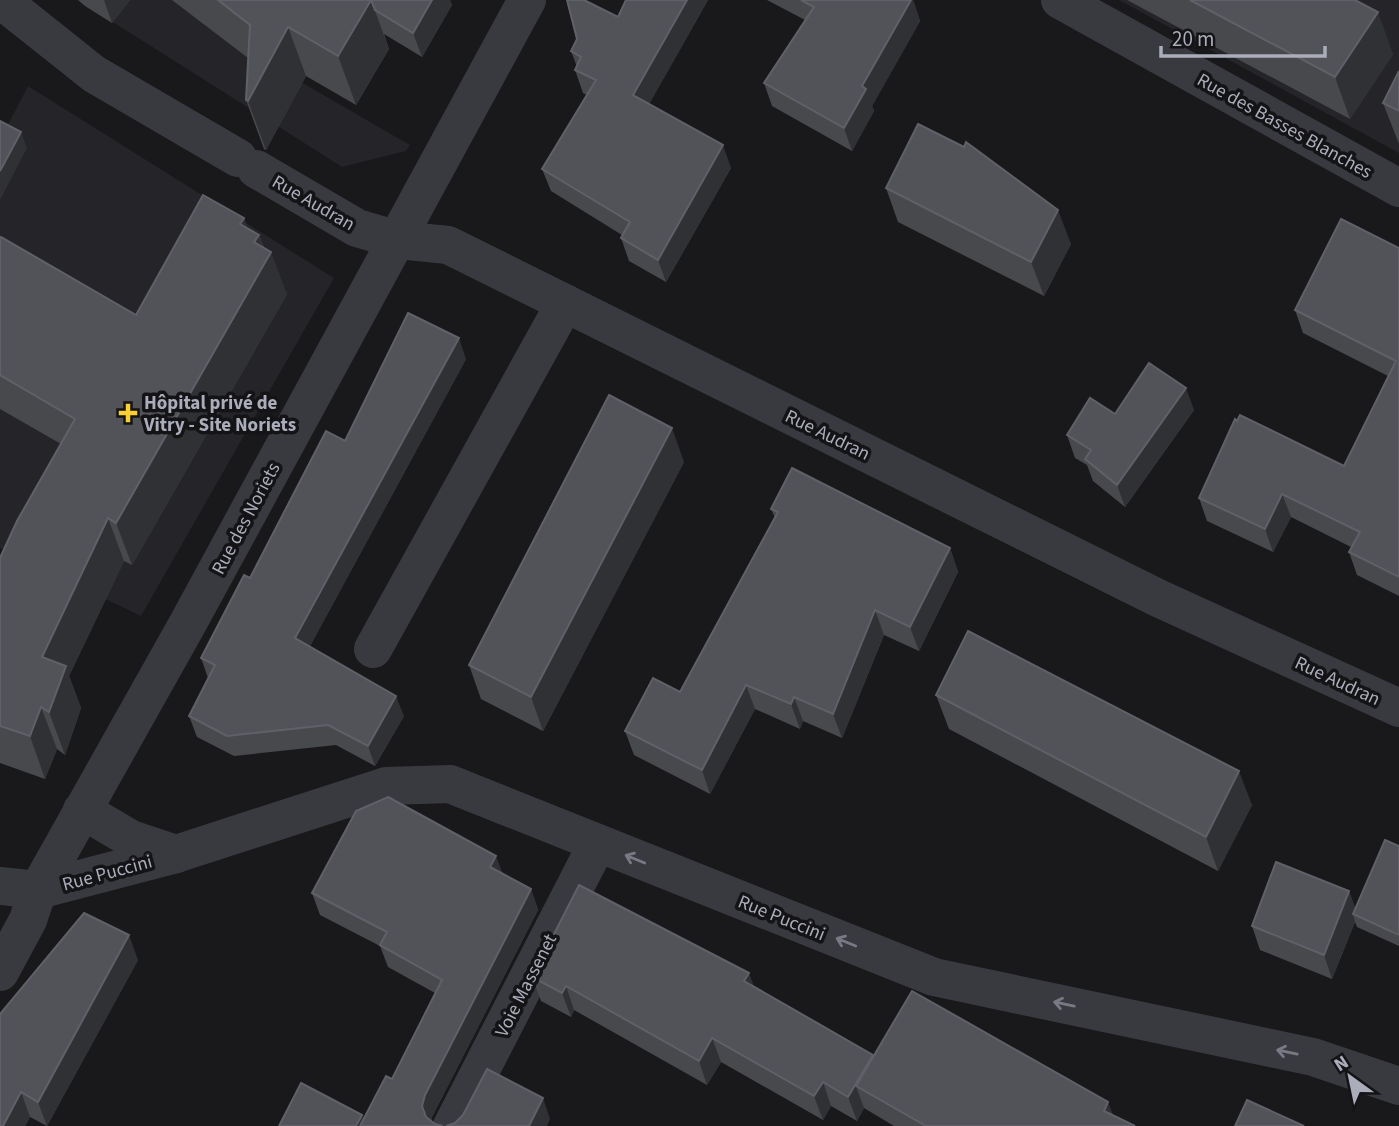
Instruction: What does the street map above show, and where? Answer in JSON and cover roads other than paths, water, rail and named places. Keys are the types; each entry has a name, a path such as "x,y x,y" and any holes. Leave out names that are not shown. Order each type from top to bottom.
{"street":[{"name":"Rue Audran","path":"1,0 94,74 357,228 398,240 448,245 1158,598 1399,708"},
{"name":"Rue des Noriets","path":"0,972 28,920 38,890 188,623 527,0"},
{"name":"Rue des Basses Blanches","path":"1060,0 1399,188"},
{"path":"373,649 565,303"},
{"name":"Rue Puccini","path":"38,890 176,854 386,786 450,784 934,977 1313,1057 1399,1086"},
{"name":"Rue Puccini","path":"82,810 131,839 176,854"},
{"name":"Voie Massenet","path":"453,1126 597,844"},
{"path":"0,886 38,890"}],"place":[{"name":"Hôpital privé de Vitry - Site Noriets","path":"128,413"}]}
